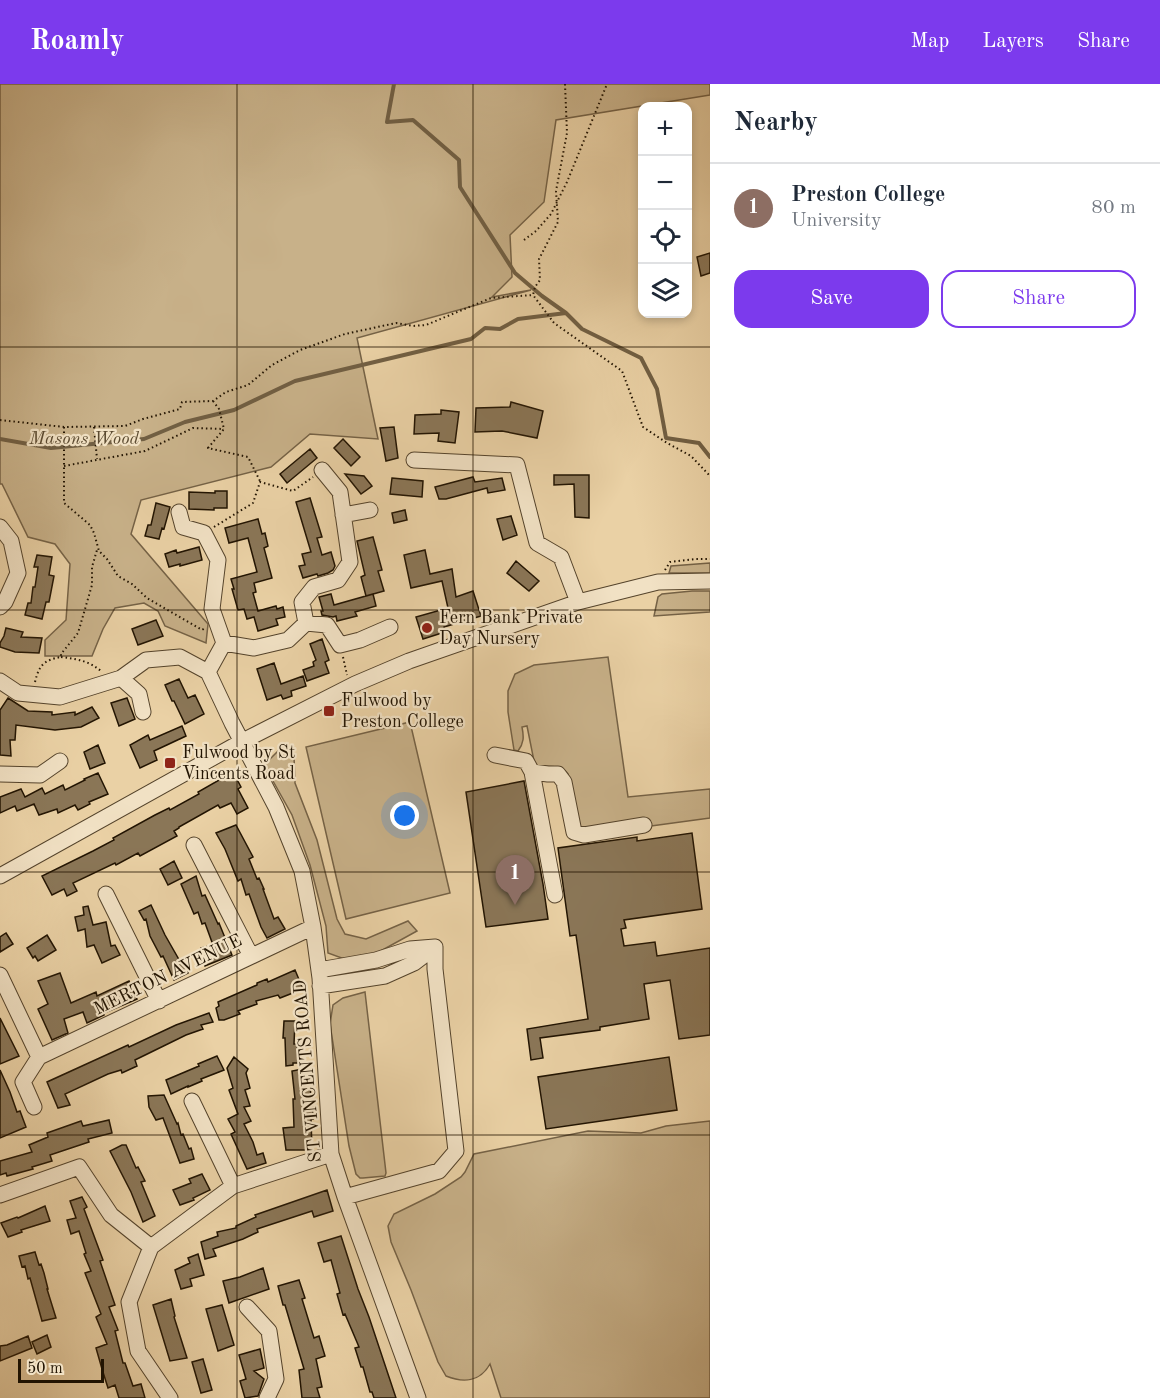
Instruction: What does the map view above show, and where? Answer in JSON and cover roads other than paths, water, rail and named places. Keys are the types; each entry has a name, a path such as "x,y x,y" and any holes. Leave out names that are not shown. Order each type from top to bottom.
{"street":[{"path":"414,460 517,465 537,543 561,556 578,602"},
{"path":"306,623 302,602 314,587 338,580 350,562 340,492 322,470"},
{"path":"343,515 370,510"},
{"path":"0,681 18,693 60,697 115,680 146,660 180,657 208,672 224,643 212,609 218,560 204,533 183,527 179,512"},
{"path":"0,526 11,542 18,573 0,607"},
{"path":"0,876 241,742 350,687 409,661 578,602 658,582 710,581"},
{"path":"224,643 254,648 288,640 306,623 327,625 340,645 360,640 390,627"},
{"name":"ST VINCENTS ROAD","path":"208,672 241,742 276,807 302,871 319,969 331,1154 418,1398"},
{"path":"115,680 139,694 143,712"},
{"path":"495,755 526,761 532,772 555,895"},
{"path":"0,774 40,775 60,761"},
{"path":"532,772 558,774 564,782 574,832 584,835 644,825"},
{"path":"194,845 251,956"},
{"path":"106,894 159,1000"},
{"name":"MERTON AVENUE","path":"39,1058 313,927"},
{"path":"319,969 376,960 410,949 435,947"},
{"path":"320,986 385,976 414,963 435,947"},
{"path":"345,1197 439,1171 456,1151 435,969 435,947"},
{"path":"0,975 39,1058 23,1082 34,1107"},
{"path":"192,1101 233,1186"},
{"path":"171,1398 138,1351 129,1302 151,1247 233,1186 331,1154"},
{"path":"0,1195 79,1167 111,1215 151,1247"},
{"path":"248,1307 269,1331 276,1379 267,1398"}],"waterway":[{"path":"394,84 387,122 413,120 459,160 460,187 515,273 566,313 582,329 641,358 657,389 666,438 699,443 710,457"},
{"path":"0,439 51,448 144,439 185,422 234,410 295,381 471,339 485,328 500,329 518,319 566,313"}],"place":[{"name":"Fern Bank Private Day Nursery","path":"427,628"},
{"name":"Fulwood by Preston College","path":"329,711"},
{"name":"Fulwood by St Vincents Road","path":"170,763"},
{"name":"Preston College","path":"515,905"}],"park label":[{"name":"Masons Wood","path":"84,439"}]}
